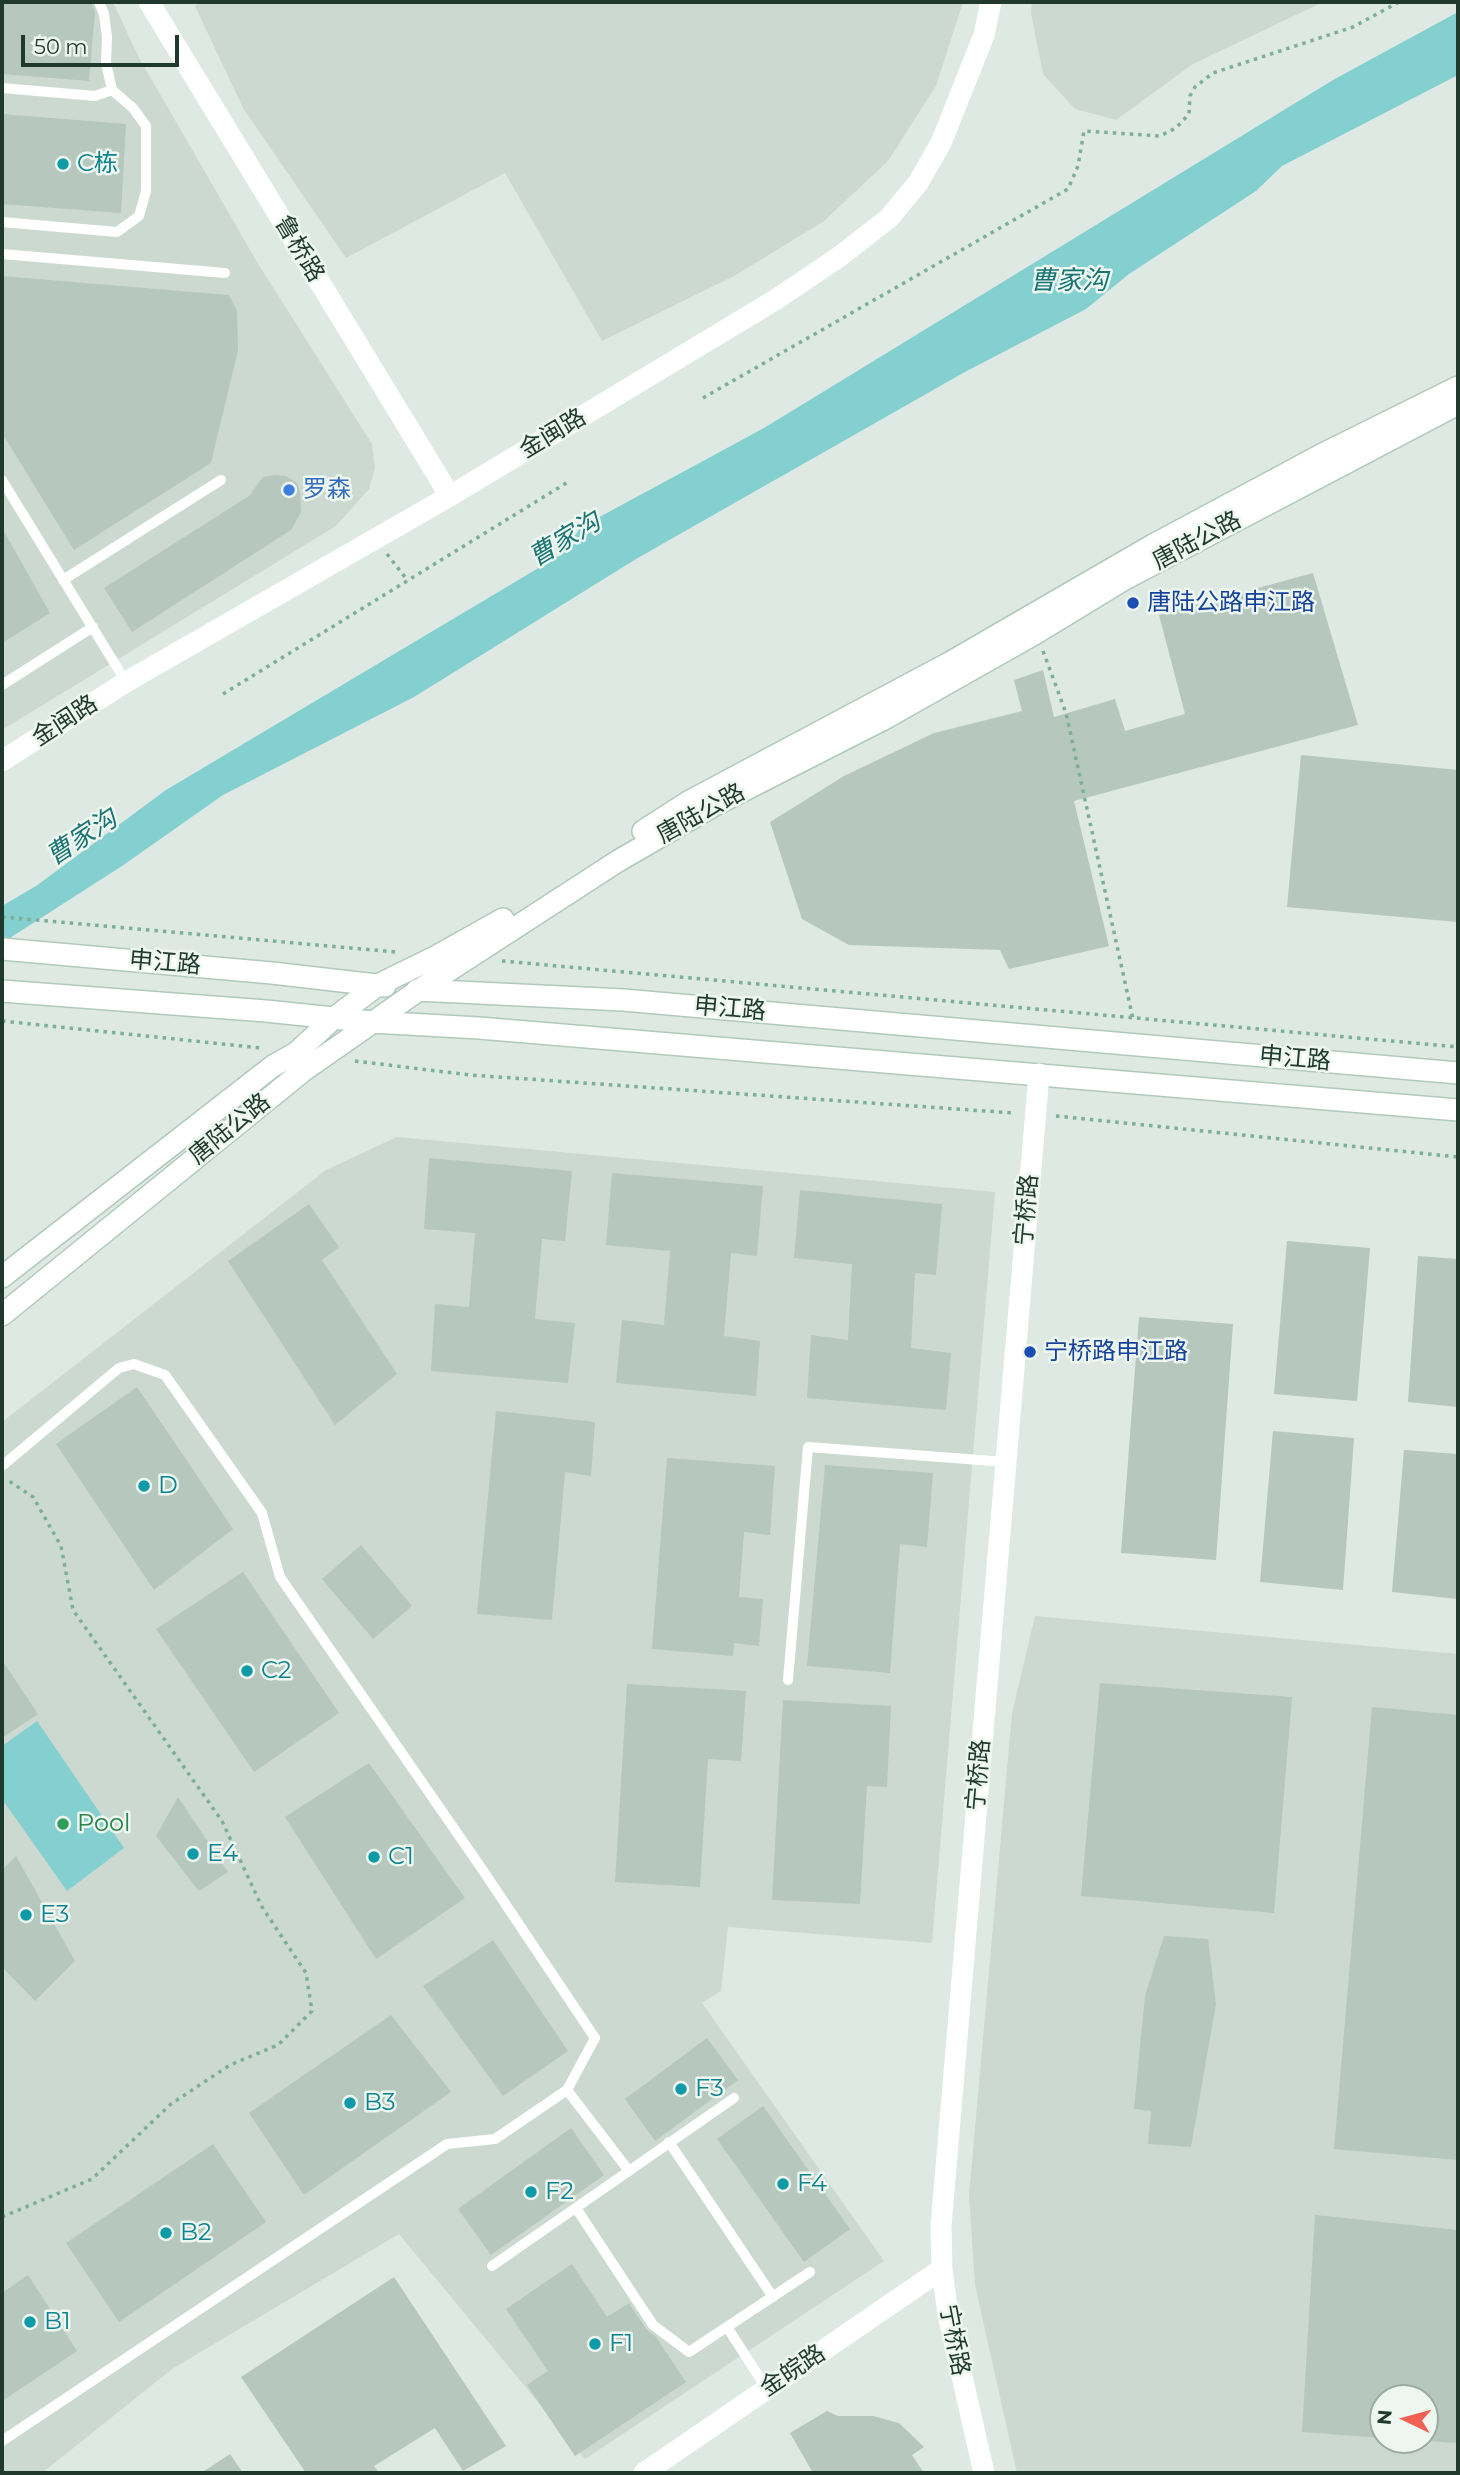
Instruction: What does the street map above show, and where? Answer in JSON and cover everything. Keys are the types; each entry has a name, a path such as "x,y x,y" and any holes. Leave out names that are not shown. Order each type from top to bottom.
{"main road":[{"name":"金闽路","path":"2,761 126,682 450,496 775,300 839,257 889,218 918,183 941,143 984,35 991,2"},
{"name":"鲁桥路","path":"156,5 450,496"},
{"name":"唐陆公路","path":"2,1277 273,1066 296,1053 334,1018 378,985 489,928 688,802 951,662 1165,538 1321,455 1458,387"},
{"name":"唐陆公路","path":"2,1315 303,1071 419,990 618,861 713,806 882,720 1036,633 1123,580 1458,404"},
{"name":"申江路","path":"2,948 233,969 419,990 623,1000 1458,1073"},
{"name":"申江路","path":"2,991 372,1022 493,1029 1458,1110"},
{"name":"宁桥路","path":"984,2473 956,2354 942,2269 943,2187 1039,1074"},
{"name":"金皖路","path":"644,2473 942,2269"}],"lane":[{"path":"2,222 117,232 139,216 146,191 146,126 133,108 112,90 106,64 104,14 99,2"},
{"path":"2,88 95,96 112,90"},
{"path":"2,254 225,273"},
{"path":"2,480 7,498 63,580 126,682"},
{"path":"63,580 221,480"},
{"path":"2,685 93,627"},
{"path":"2,1466 119,1368 134,1364 165,1375 262,1513 280,1577 595,2038 566,2090 495,2139 447,2144 2,2441"},
{"path":"788,1680 808,1447 1006,1462"},
{"path":"566,2090 629,2171"},
{"path":"492,2266 734,2098"},
{"path":"669,2142 773,2297"},
{"path":"576,2208 653,2325 689,2352 810,2272"},
{"path":"727,2327 767,2389"}],"path":[{"path":"703,398 1068,189 1078,166 1084,131 1160,136 1175,128 1189,114 1190,96 1195,87 1213,73 1353,27 1399,2"},
{"path":"223,694 568,482"},
{"path":"375,539 408,581"},
{"path":"1036,633 1066,713 1133,1019"},
{"path":"2,918 397,952"},
{"path":"468,959 1458,1047"},
{"path":"2,1021 296,1053"},
{"path":"325,1057 470,1075 1036,1114 1458,1157"},
{"path":"2,1476 33,1497 61,1546 73,1610 222,1821 262,1907 306,1973 312,2011 278,2045 230,2065 171,2104 92,2179 2,2217"}],"shaded area":[{"path":"2,2 113,2 138,56 257,262 372,444 375,468 369,489 336,526 2,730"},
{"path":"201,2 963,2 936,86 888,161 824,221 736,275 602,341 505,173 346,258 243,108 195,6"},
{"path":"1032,2 1323,2 1193,64 1116,120 1075,109 1043,74 1031,13"},
{"path":"397,1137 995,1192 932,1943 728,1927 721,1991 702,2003 884,2261 585,2459 399,2234 172,2369 42,2473 2,2473 2,1422 326,1170"},
{"path":"1035,1616 1458,1654 1458,2473 1017,2473 975,2285 969,2195 1012,1713"}],"water":[{"name":"曹家沟","path":"1458,12 1458,75 1282,166 1256,191 1129,274 1086,309 963,373 636,559 414,697 223,795 122,866 2,943 2,906 36,886 166,790 562,554 581,527 764,428 1333,80"},
{"name":"Pool","path":"37,1721 124,1848 67,1891 2,1799 2,1746"}],"building":[{"path":"2,2 91,2 95,12 89,81 2,74"},
{"name":"C栋","path":"2,114 126,124 121,213 2,204"},
{"path":"2,276 229,295 237,311 238,350 211,463 74,550 2,433"},
{"path":"286,476 297,483 300,492 301,512 291,530 132,632 104,588 249,496 263,477"},
{"path":"2,528 50,613 2,643"},
{"path":"1313,573 1358,725 1074,801 1109,946 1009,969 1000,950 849,945 802,919 770,822 844,776 934,733 1022,711 1014,680 1043,670 1054,717 1115,699 1125,731 1185,714 1159,615"},
{"path":"1301,755 1458,770 1458,922 1287,907"},
{"path":"429,1158 572,1171 565,1241 542,1239 535,1319 575,1323 568,1383 431,1371 435,1304 469,1307 475,1233 424,1229"},
{"path":"612,1173 763,1186 757,1256 731,1253 724,1336 760,1341 756,1396 616,1383 622,1320 664,1325 670,1251 606,1245"},
{"path":"800,1190 942,1204 936,1275 915,1273 911,1348 951,1353 946,1410 807,1398 811,1335 848,1340 852,1264 794,1258"},
{"path":"309,1204 339,1247 322,1260 397,1374 335,1425 228,1261"},
{"path":"1287,1241 1370,1248 1357,1401 1274,1394"},
{"path":"1418,1256 1458,1259 1458,1407 1408,1402"},
{"path":"1139,1317 1233,1324 1216,1560 1121,1553"},
{"name":"D","path":"137,1387 233,1529 154,1590 56,1444"},
{"path":"496,1411 595,1422 591,1476 565,1472 552,1620 477,1614"},
{"path":"1273,1431 1354,1438 1343,1590 1260,1582"},
{"path":"1404,1450 1458,1454 1458,1599 1392,1592"},
{"path":"667,1458 775,1466 770,1535 744,1532 739,1597 763,1599 759,1646 734,1643 733,1656 652,1649"},
{"path":"825,1465 933,1473 927,1547 900,1544 890,1673 807,1666"},
{"path":"361,1545 412,1606 373,1639 322,1579"},
{"name":"C2","path":"243,1572 339,1713 254,1772 156,1629"},
{"path":"2,1660 38,1714 2,1738"},
{"path":"1100,1683 1292,1697 1274,1913 1081,1896"},
{"path":"627,1684 746,1691 741,1761 708,1759 700,1887 615,1882"},
{"path":"783,1700 891,1706 887,1787 867,1786 860,1904 772,1900"},
{"path":"1372,1707 1458,1715 1458,2160 1334,2149"},
{"name":"C1","path":"369,1763 465,1898 376,1959 285,1817"},
{"name":"E4","path":"178,1797 228,1872 199,1891 156,1836"},
{"name":"E3","path":"16,1856 75,1961 35,2001 2,1967 2,1870"},
{"path":"1164,1936 1208,1939 1216,2004 1191,2147 1148,2144 1151,2111 1134,2109 1145,1996"},
{"path":"493,1940 568,2051 503,2096 423,1986"},
{"name":"B3","path":"391,2015 451,2092 304,2195 249,2113"},
{"name":"F3","path":"707,2038 738,2080 655,2141 625,2099"},
{"name":"F4","path":"763,2106 850,2229 804,2262 717,2139"},
{"name":"F2","path":"571,2128 604,2175 491,2255 458,2209"},
{"name":"B2","path":"213,2144 266,2222 119,2322 66,2243"},
{"path":"1315,2215 1458,2230 1458,2443 1439,2442 1439,2384 1369,2384 1369,2437 1302,2432"},
{"name":"F1","path":"572,2264 607,2317 629,2303 686,2382 575,2456 527,2385 548,2371 506,2309"},
{"name":"B1","path":"28,2275 77,2351 2,2401 2,2293"},
{"path":"394,2277 506,2446 463,2471 435,2428 374,2466 379,2473 306,2473 241,2377"},
{"path":"827,2411 838,2416 873,2416 899,2423 924,2447 912,2455 924,2473 813,2473 790,2433"},
{"path":"230,2454 243,2473 201,2473"}],"place":[{"name":"C栋","path":"63,164"},
{"name":"罗森","path":"289,490"},
{"name":"唐陆公路申江路","path":"1133,603"},
{"name":"宁桥路申江路","path":"1030,1352"},
{"name":"D","path":"144,1486"},
{"name":"C2","path":"247,1671"},
{"name":"Pool","path":"63,1824"},
{"name":"E4","path":"193,1854"},
{"name":"C1","path":"374,1857"},
{"name":"E3","path":"26,1915"},
{"name":"F3","path":"681,2089"},
{"name":"B3","path":"350,2103"},
{"name":"F4","path":"783,2184"},
{"name":"F2","path":"531,2192"},
{"name":"B2","path":"166,2233"},
{"name":"B1","path":"30,2322"},
{"name":"F1","path":"595,2344"}]}
